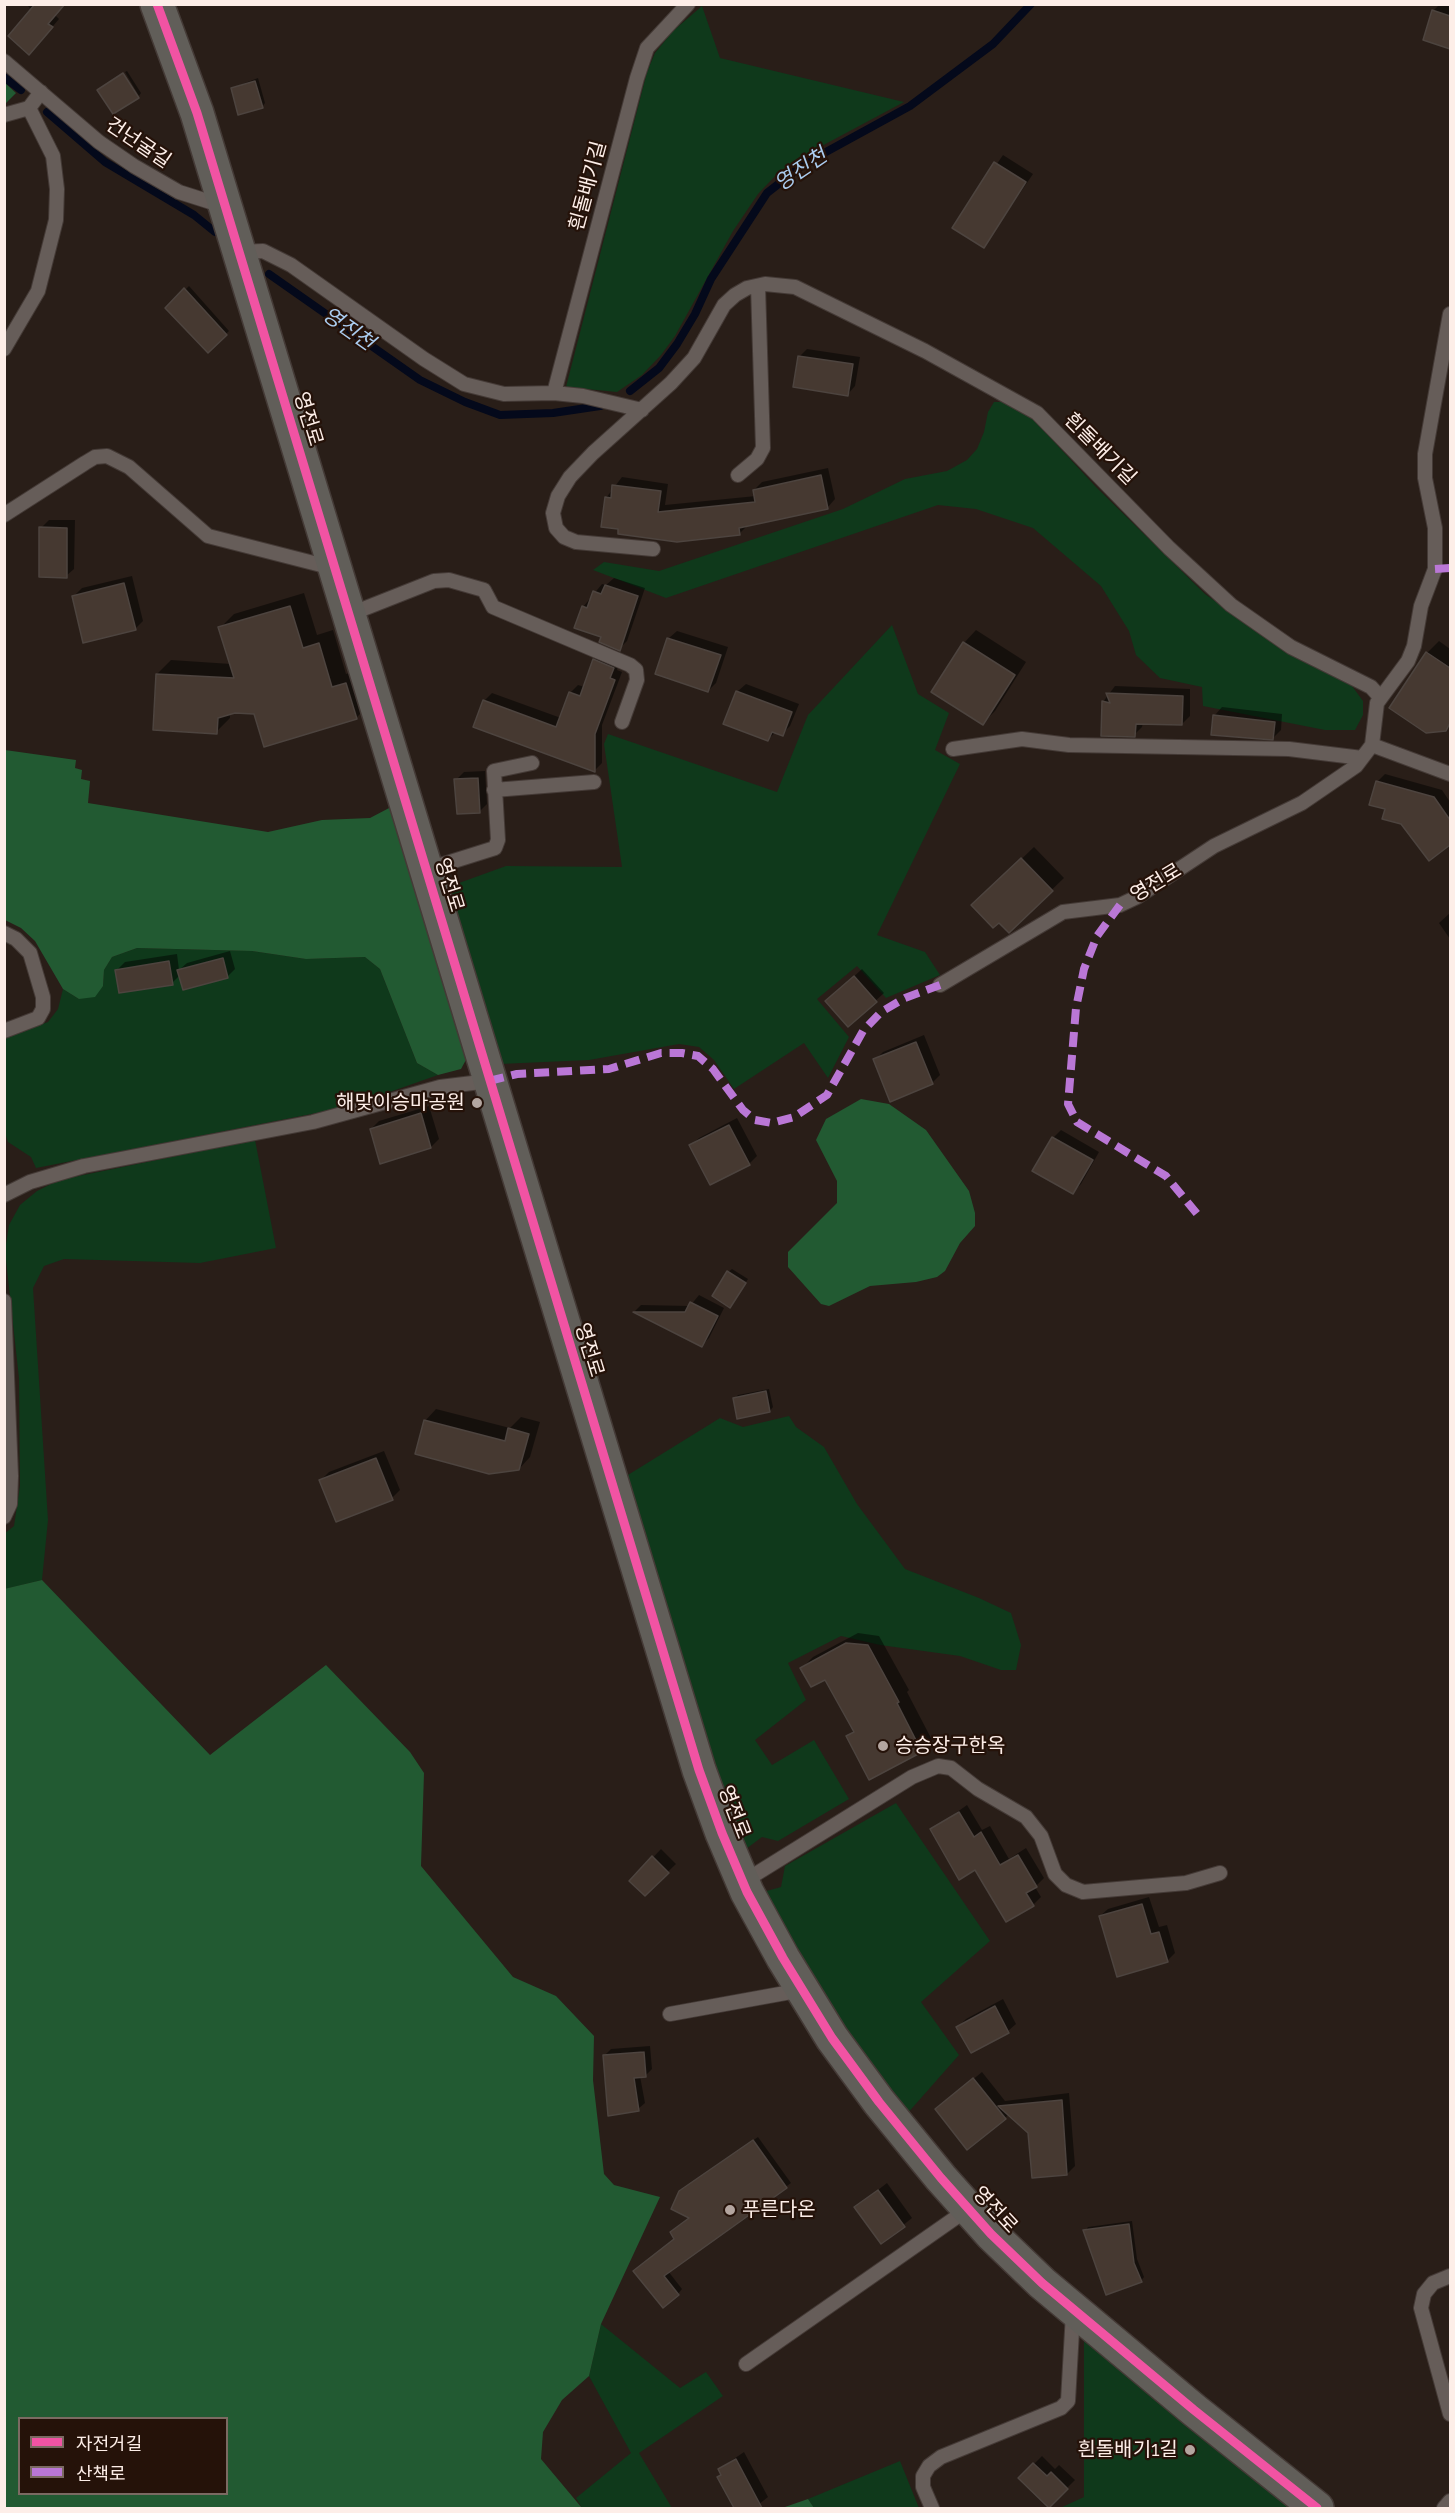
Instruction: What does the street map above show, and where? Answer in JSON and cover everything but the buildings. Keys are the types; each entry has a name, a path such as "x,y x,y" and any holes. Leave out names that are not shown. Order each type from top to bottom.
{"street":[{"name":"영전로","path":"158,4 197,113 699,1770 743,1882 783,1958 832,2037 879,2102 969,2209 1042,2283 1194,2410 1317,2508"}],"lane":[{"name":"흰돌배기길","path":"554,393 637,78 647,48 688,4"},
{"name":"건넌굴길","path":"4,61 99,142 134,166 179,192 225,207"},
{"path":"4,115 29,108 41,92"},
{"path":"4,350 39,291 56,220 57,189 53,156 29,108"},
{"path":"238,252 262,251 291,264 424,359 464,384 504,394 554,393 611,401 642,410"},
{"name":"흰돌배기길","path":"653,549 576,542 564,537 556,528 553,513 558,496 570,477 694,358 724,305 747,288 787,285 819,297 926,351 1037,414 1169,548 1231,605 1291,647 1371,687 1380,697"},
{"path":"738,475 757,459 763,448 758,286"},
{"path":"953,749 1022,739 1069,746 1289,749 1362,758 1372,746 1377,703 1408,662 1414,646 1421,606 1435,569 1435,528 1425,478 1425,454 1450,314"},
{"path":"4,515 95,457 107,456 129,467 208,536 334,568"},
{"path":"348,615 434,581 449,580 484,590 493,607 630,664 636,670 637,680 622,722"},
{"path":"1372,746 1450,774"},
{"name":"영전로","path":"940,986 1063,912 1084,907 1120,905 1137,897 1215,846 1326,789 1356,766 1362,758"},
{"path":"532,763 494,771 494,790 594,782"},
{"name":"영전로","path":"425,870 495,848 498,840 494,790"},
{"path":"4,933 16,939 30,953 44,997 44,1009 38,1018 4,1031"},
{"path":"4,1195 30,1182 84,1166 313,1122 440,1087 489,1080"},
{"path":"4,1301 10,1485 9,1504 4,1517"},
{"path":"743,1882 912,1777 938,1766 951,1768 978,1789 1026,1817 1041,1836 1055,1874 1066,1885 1083,1892 1186,1883 1221,1873"},
{"path":"670,2014 802,1990"},
{"name":"영전로","path":"746,2364 969,2209"},
{"path":"1450,2276 1433,2283 1424,2294 1421,2308 1450,2414"},
{"path":"932,2508 923,2487 923,2476 929,2466 941,2457 1061,2408 1068,2401 1073,2308"},
{"path":"1444,2508 1450,2501"}],"green space":[{"path":"702,6 720,58 904,102 803,156 777,174 758,194 733,231 675,336 642,375 617,392 566,387 647,72 655,53 673,31"},
{"path":"5,83 16,93 4,104"},
{"path":"994,402 1004,402 1032,418 1096,487 1205,594 1278,646 1352,686 1363,701 1363,715 1355,730 1325,730 1203,706 1202,687 1160,678 1136,655 1129,631 1101,586 1033,528 976,509 938,505 666,598 593,570 604,562 659,571 843,509 905,479 947,471 967,460 977,449 984,432 988,412"},
{"path":"892,625 918,694 949,713 935,750 960,764 877,935 925,952 940,975 886,998 857,966 817,999 849,1037 828,1078 804,1043 734,1089 714,1060 699,1047 679,1044 589,1060 500,1064 448,887 506,866 622,867 604,744 608,734 777,792 808,715"},
{"path":"5,750 76,760 75,768 82,770 81,779 90,781 88,803 268,832 322,820 370,818 391,807 468,1056 461,1069 438,1075 417,1063 380,969 365,957 306,959 252,951 137,948 112,957 104,970 103,986 95,997 79,999 63,989 35,941 21,928 5,920"},
{"path":"137,948 252,951 306,959 365,957 380,969 417,1063 438,1075 347,1107 36,1168 31,1157 8,1142 5,1133 5,1038 48,1022 58,1009 63,989 79,999 103,986 104,970 112,957"},
{"path":"861,1099 889,1104 926,1130 969,1191 975,1213 975,1226 960,1243 945,1271 937,1277 916,1282 870,1286 829,1306 821,1304 788,1267 788,1252 837,1203 837,1181 816,1140 826,1119"},
{"path":"255,1140 276,1248 200,1263 64,1259 44,1266 33,1288 48,1520 42,1580 5,1589 4,1534 14,1526 20,1486 19,1378 5,1251 9,1225 20,1205 37,1191 59,1180"},
{"path":"789,1416 796,1427 824,1447 857,1504 905,1569 1011,1613 1021,1645 1016,1670 1001,1670 960,1656 880,1645 841,1636 788,1663 806,1700 755,1740 772,1765 814,1740 849,1799 778,1841 762,1837 746,1849 715,1771 623,1478 720,1418 743,1427"},
{"path":"42,1580 210,1755 326,1665 410,1752 424,1773 421,1866 513,1977 556,1996 594,2036 593,2080 604,2174 614,2185 660,2197 601,2324 589,2376 562,2400 543,2432 541,2459 582,2508 5,2508 4,1589"},
{"path":"896,1803 990,1941 921,2002 959,2055 906,2115 797,1957 763,1892 781,1887 785,1866"},
{"path":"601,2324 680,2388 706,2372 723,2396 639,2453 672,2508 582,2508 576,2498 631,2453 589,2376"},
{"path":"1084,2338 1294,2508 1060,2508 1084,2497"},
{"path":"900,2461 919,2508 814,2508 808,2499"},
{"path":"808,2499 814,2508 782,2508"}],"waterway":[{"name":"영진천","path":"630,391 659,368 677,344 695,314 711,279 767,193 804,164 910,106 993,44 1031,4"},
{"name":"영진천","path":"4,77 21,90"},
{"name":"영진천","path":"47,112 105,162 194,215 215,232"},
{"name":"영진천","path":"269,274 420,380 465,402 500,415 553,413 600,406"}],"marked path":[{"path":"1435,569 1450,568"},
{"path":"1120,905 1097,936 1084,969 1076,1008 1068,1104 1077,1122 1166,1176 1198,1215"},
{"path":"489,1081 517,1074 609,1069 661,1053 682,1053 698,1056 713,1069 743,1110 755,1120 772,1123 794,1117 827,1095 863,1031 881,1012 905,998 940,985"}],"cycle path":[{"path":"157,4 197,113 699,1770 747,1892 783,1958 832,2038 879,2102 941,2178 991,2234 1042,2283 1194,2410 1317,2508"}],"place":[{"name":"해맞이승마공원","path":"477,1103"},
{"name":"승승장구한옥","path":"883,1746"},
{"name":"푸른다온","path":"730,2210"},
{"name":"흰돌배기1길","path":"1190,2450"}]}
